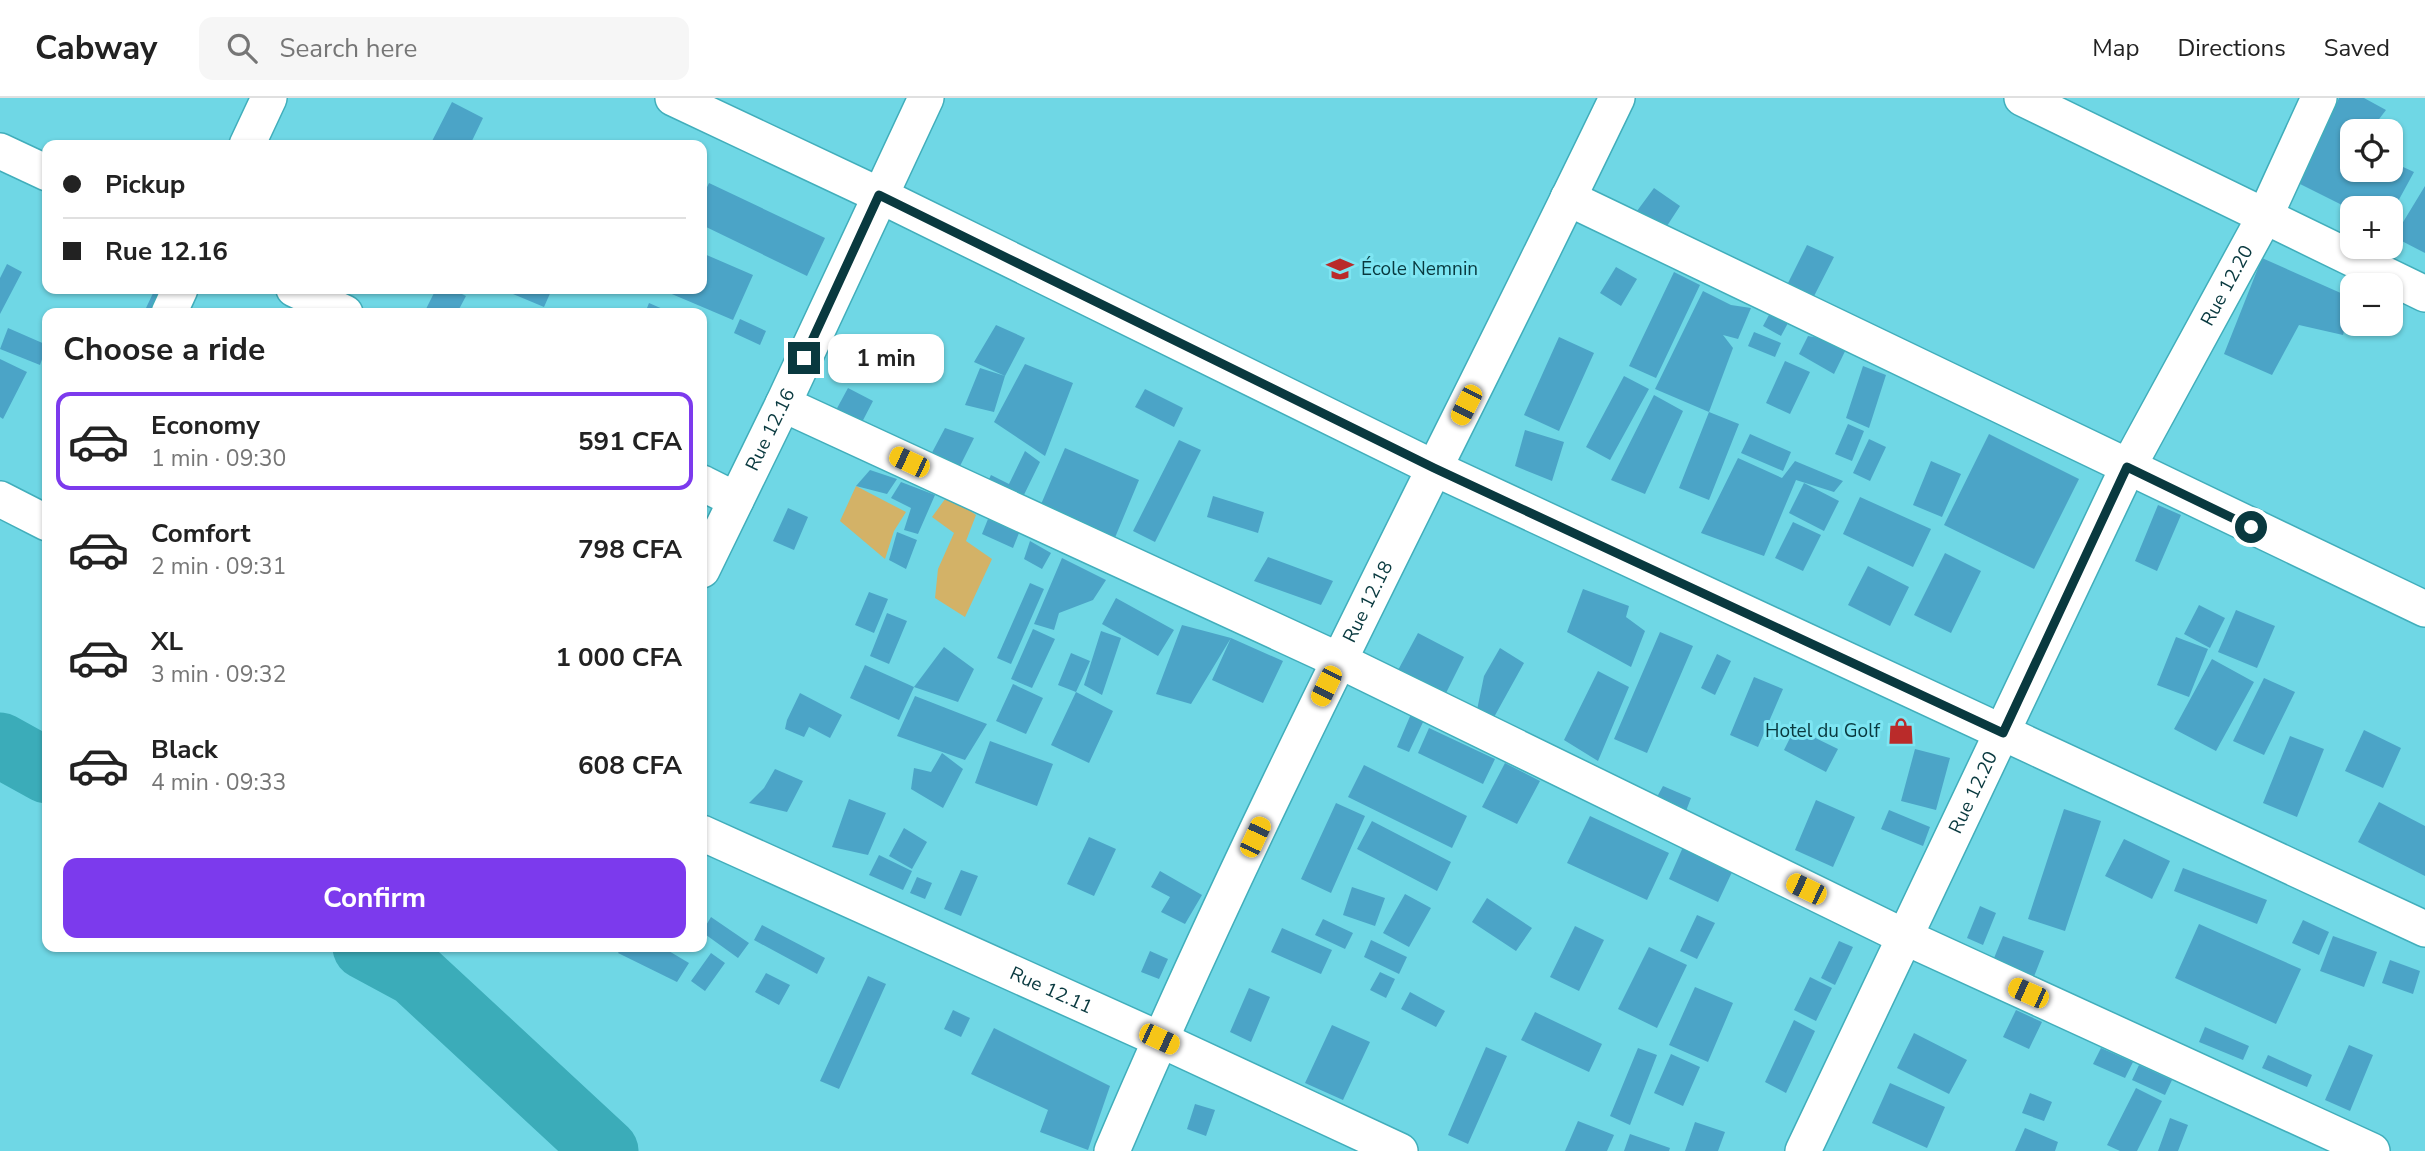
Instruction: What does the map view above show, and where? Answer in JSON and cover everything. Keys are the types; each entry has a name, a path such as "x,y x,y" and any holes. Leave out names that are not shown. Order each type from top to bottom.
{"street":[{"path":"249,140 269,98"},
{"path":"673,98 879,195 1434,468 2425,929"},
{"name":"Rue 12.16","path":"707,560 926,98"},
{"name":"Rue 12.18","path":"1112,1151 1159,1039 1338,660 1616,98"},
{"path":"2022,98 2425,294"},
{"name":"Rue 12.20","path":"1803,1151 2127,467 2265,216 2319,98"},
{"path":"0,151 42,171"},
{"path":"1568,198 2425,609"},
{"path":"305,294 334,308"},
{"path":"783,404 1338,660 1905,937 2372,1151"},
{"path":"707,485 736,499"},
{"path":"0,499 42,520"},
{"name":"Rue 12.11","path":"707,835 1159,1039 1399,1151"}],"shaded area":[{"path":"856,486 906,512 894,531 885,559 840,521"},
{"path":"948,495 976,515 966,541 992,559 965,617 935,598 938,569 954,533 932,517"}],"building":[{"path":"2339,98 2364,98 2386,110 2379,119 2340,119 2340,182 2403,182 2403,167 2414,172 2401,196 2340,196 2340,204 2300,184"},
{"path":"452,102 483,118 472,140 433,140"},
{"path":"709,183 825,238 807,276 707,227"},
{"path":"2425,186 2425,253 2403,242 2403,222"},
{"path":"1654,188 1680,206 1665,229 1637,211"},
{"path":"1807,245 1834,257 1812,300 1786,287"},
{"path":"707,255 753,275 733,320 672,294 707,294"},
{"path":"2262,258 2340,293 2340,334 2299,325 2272,375 2224,354"},
{"path":"7,264 22,272 0,314 0,278"},
{"path":"1616,267 1637,279 1621,306 1600,293"},
{"path":"1674,272 1700,285 1656,378 1629,366"},
{"path":"1703,291 1731,305 1751,308 1738,339 1723,335 1733,348 1709,412 1655,389"},
{"path":"153,294 173,294 162,308 146,308"},
{"path":"434,294 466,296 460,308 426,308"},
{"path":"513,294 550,294 544,307"},
{"path":"649,303 660,308 647,308"},
{"path":"1770,313 1788,323 1781,336 1763,326"},
{"path":"740,319 766,331 760,345 734,333"},
{"path":"996,325 1025,338 1005,376 974,362"},
{"path":"8,328 42,343 42,359 40,365 0,349"},
{"path":"1754,332 1781,343 1775,357 1748,346"},
{"path":"1808,336 1849,343 1834,374 1799,354"},
{"path":"1559,337 1594,353 1559,431 1524,415"},
{"path":"0,359 27,372 3,419 0,417"},
{"path":"1785,361 1810,372 1790,414 1766,403"},
{"path":"1025,364 1073,383 1045,456 994,422"},
{"path":"1863,366 1886,375 1869,428 1846,418"},
{"path":"980,368 1005,376 994,412 965,405"},
{"path":"1624,376 1649,389 1610,460 1586,447"},
{"path":"848,388 873,401 860,426 835,412"},
{"path":"1145,389 1183,408 1174,427 1135,407"},
{"path":"1654,395 1683,411 1645,494 1611,480"},
{"path":"1709,412 1739,424 1709,500 1679,488"},
{"path":"1848,424 1864,431 1852,461 1835,454"},
{"path":"945,428 974,438 956,474 927,462"},
{"path":"1525,430 1564,442 1552,481 1515,466"},
{"path":"1750,434 1791,452 1783,471 1741,453"},
{"path":"1989,434 2079,479 2034,569 1944,525"},
{"path":"1869,439 1886,447 1870,481 1853,473"},
{"path":"1179,440 1201,450 1155,542 1133,531"},
{"path":"1065,448 1139,480 1114,540 1039,509"},
{"path":"1025,451 1040,462 1019,505 984,490 991,475 1009,484"},
{"path":"1738,458 1782,478 1795,461 1843,481 1834,492 1796,480 1764,556 1701,533"},
{"path":"1931,461 1961,474 1942,517 1913,505"},
{"path":"870,470 897,479 887,494 856,486"},
{"path":"901,482 935,495 918,534 904,530 911,508 891,498"},
{"path":"1804,483 1839,501 1824,531 1789,513"},
{"path":"1213,496 1264,512 1258,533 1207,517"},
{"path":"1860,497 1931,529 1913,567 1843,534"},
{"path":"2158,505 2181,515 2157,571 2135,561"},
{"path":"788,508 808,517 794,550 773,541"},
{"path":"988,519 1019,533 1013,548 982,534"},
{"path":"1793,522 1821,535 1803,571 1775,558"},
{"path":"897,532 917,540 906,569 889,560"},
{"path":"1030,541 1051,553 1042,569 1024,559"},
{"path":"1945,553 1981,571 1951,633 1914,615"},
{"path":"1268,557 1333,581 1321,605 1254,581"},
{"path":"1062,558 1106,580 1093,600 1059,613 1054,630 1034,624"},
{"path":"1868,566 1909,587 1890,626 1848,605"},
{"path":"1030,583 1044,589 1011,664 997,658"},
{"path":"1583,589 1629,606 1626,617 1645,631 1631,667 1567,632"},
{"path":"869,592 888,599 874,633 855,625"},
{"path":"1116,598 1174,630 1158,656 1102,624"},
{"path":"2199,605 2225,618 2210,648 2184,634"},
{"path":"2236,610 2275,626 2257,668 2218,652"},
{"path":"887,613 907,621 889,664 870,656"},
{"path":"1182,625 1231,638 1191,704 1156,694"},
{"path":"1033,629 1055,639 1032,688 1011,679"},
{"path":"1101,631 1121,638 1102,695 1084,685"},
{"path":"1660,632 1693,646 1647,753 1614,739"},
{"path":"1418,633 1464,657 1444,697 1397,672"},
{"path":"2176,637 2208,649 2189,697 2157,685"},
{"path":"1231,638 1283,661 1263,703 1212,680"},
{"path":"944,647 974,669 958,702 914,687"},
{"path":"1500,648 1524,663 1493,719 1477,710 1484,676"},
{"path":"1071,653 1090,661 1076,692 1058,685"},
{"path":"1717,654 1731,661 1715,695 1701,688"},
{"path":"2212,659 2254,682 2216,751 2174,729"},
{"path":"865,665 914,687 899,720 850,698"},
{"path":"1598,671 1629,687 1598,761 1564,740"},
{"path":"1754,677 1783,689 1758,747 1730,735"},
{"path":"2264,678 2295,692 2264,755 2233,741"},
{"path":"1013,684 1043,698 1026,734 996,721"},
{"path":"1076,692 1113,711 1089,763 1051,745"},
{"path":"800,693 842,715 830,738 809,727 804,737 785,729"},
{"path":"915,696 987,724 965,760 897,736"},
{"path":"1411,714 1424,720 1409,752 1397,747"},
{"path":"1429,728 1495,759 1483,784 1418,753"},
{"path":"1795,728 1838,749 1826,772 1784,750"},
{"path":"2364,730 2401,748 2383,788 2345,771"},
{"path":"2290,736 2324,749 2297,817 2263,803"},
{"path":"990,741 1053,764 1037,806 975,783"},
{"path":"1915,749 1950,758 1936,810 1901,801"},
{"path":"942,753 963,769 943,808 911,789 914,768 931,772"},
{"path":"1505,763 1540,781 1517,824 1482,807"},
{"path":"1364,765 1467,816 1452,848 1348,797"},
{"path":"775,769 803,781 787,812 749,803 764,788"},
{"path":"1663,786 1691,798 1686,811 1657,797"},
{"path":"849,799 886,813 868,855 832,847"},
{"path":"1816,800 1855,817 1833,867 1795,850"},
{"path":"2379,802 2425,826 2425,876 2358,842"},
{"path":"1336,803 1365,816 1331,893 1301,879"},
{"path":"2064,809 2101,821 2065,931 2028,919"},
{"path":"1889,810 1930,827 1923,846 1881,829"},
{"path":"1590,816 1669,853 1647,900 1567,863"},
{"path":"1372,821 1451,862 1437,891 1357,849"},
{"path":"904,828 927,842 912,869 889,856"},
{"path":"1089,837 1116,849 1094,896 1067,884"},
{"path":"2124,839 2170,861 2152,899 2105,876"},
{"path":"1683,847 1733,870 1718,902 1669,879"},
{"path":"879,855 912,871 903,890 869,875"},
{"path":"2183,868 2267,900 2257,924 2174,891"},
{"path":"961,870 978,876 961,916 944,909"},
{"path":"1160,871 1202,895 1185,924 1161,912 1170,897 1151,887"},
{"path":"917,877 932,883 925,899 910,893"},
{"path":"1352,887 1385,898 1375,926 1343,915"},
{"path":"1405,894 1431,908 1409,947 1383,933"},
{"path":"1487,898 1532,928 1516,951 1472,922"},
{"path":"1980,906 1996,913 1983,945 1967,938"},
{"path":"1697,915 1715,923 1697,959 1680,951"},
{"path":"711,917 749,943 738,958 707,936 707,924"},
{"path":"1323,919 1353,933 1345,949 1315,935"},
{"path":"2303,920 2329,932 2319,955 2292,943"},
{"path":"2199,924 2301,969 2276,1024 2175,978"},
{"path":"762,925 825,958 817,974 754,940"},
{"path":"1575,926 1604,940 1579,991 1550,977"},
{"path":"1282,928 1332,950 1321,974 1271,952"},
{"path":"2003,936 2044,951 2033,979 1992,963"},
{"path":"2333,936 2377,952 2364,987 2320,971"},
{"path":"1371,940 1407,957 1399,974 1364,957"},
{"path":"1839,941 1853,947 1835,985 1821,978"},
{"path":"1649,947 1687,965 1657,1028 1618,1009"},
{"path":"1150,951 1168,959 1159,979 1141,972"},
{"path":"670,952 689,963 677,982 618,953"},
{"path":"711,953 725,963 705,991 691,981"},
{"path":"2390,960 2420,971 2413,994 2382,983"},
{"path":"1380,972 1395,979 1386,998 1370,990"},
{"path":"766,973 790,985 779,1005 755,992"},
{"path":"868,976 886,984 839,1089 820,1081"},
{"path":"1810,977 1832,988 1816,1021 1794,1010"},
{"path":"1695,987 1733,1003 1708,1062 1669,1045"},
{"path":"1249,988 1270,997 1251,1042 1230,1032"},
{"path":"1410,992 1445,1011 1436,1027 1401,1009"},
{"path":"953,1010 970,1018 961,1037 944,1029"},
{"path":"2016,1010 2042,1022 2029,1049 2003,1037"},
{"path":"1535,1012 1602,1044 1589,1072 1521,1040"},
{"path":"1794,1020 1815,1031 1786,1093 1765,1082"},
{"path":"1332,1025 1370,1042 1343,1100 1305,1083"},
{"path":"2205,1027 2249,1046 2243,1060 2199,1042"},
{"path":"994,1028 1110,1086 1088,1150 1040,1132 1048,1110 971,1074"},
{"path":"1914,1033 1967,1060 1949,1094 1897,1068"},
{"path":"2349,1045 2373,1055 2350,1111 2325,1100"},
{"path":"1486,1047 1507,1056 1468,1144 1448,1135"},
{"path":"1638,1048 1657,1055 1630,1125 1610,1116"},
{"path":"2101,1048 2133,1062 2125,1078 2093,1064"},
{"path":"1671,1054 1700,1067 1683,1106 1654,1093"},
{"path":"2268,1055 2312,1075 2307,1087 2262,1068"},
{"path":"2139,1065 2172,1080 2165,1095 2132,1080"},
{"path":"1890,1083 1945,1107 1927,1148 1872,1123"},
{"path":"2136,1088 2162,1101 2137,1151 2120,1151 2107,1145"},
{"path":"2030,1093 2052,1102 2044,1121 2022,1113"},
{"path":"1195,1104 1215,1110 1206,1136 1187,1129"},
{"path":"2170,1118 2188,1125 2178,1151 2158,1151"},
{"path":"1578,1121 1614,1135 1607,1151 1565,1151"},
{"path":"1695,1122 1725,1132 1718,1151 1685,1151"},
{"path":"2025,1128 2058,1142 2055,1151 2015,1151"},
{"path":"1630,1134 1670,1148 1669,1151 1624,1151"}],"waterway":[{"path":"0,745 42,768"},
{"path":"374,952 415,974 606,1151"}],"place":[{"name":"École Nemnin","path":"1340,269"},
{"name":"Hotel du Golf","path":"1901,731"}],"route":[{"path":"804,358 879,195 1434,468 2003,733 2127,467 2251,527"}]}
